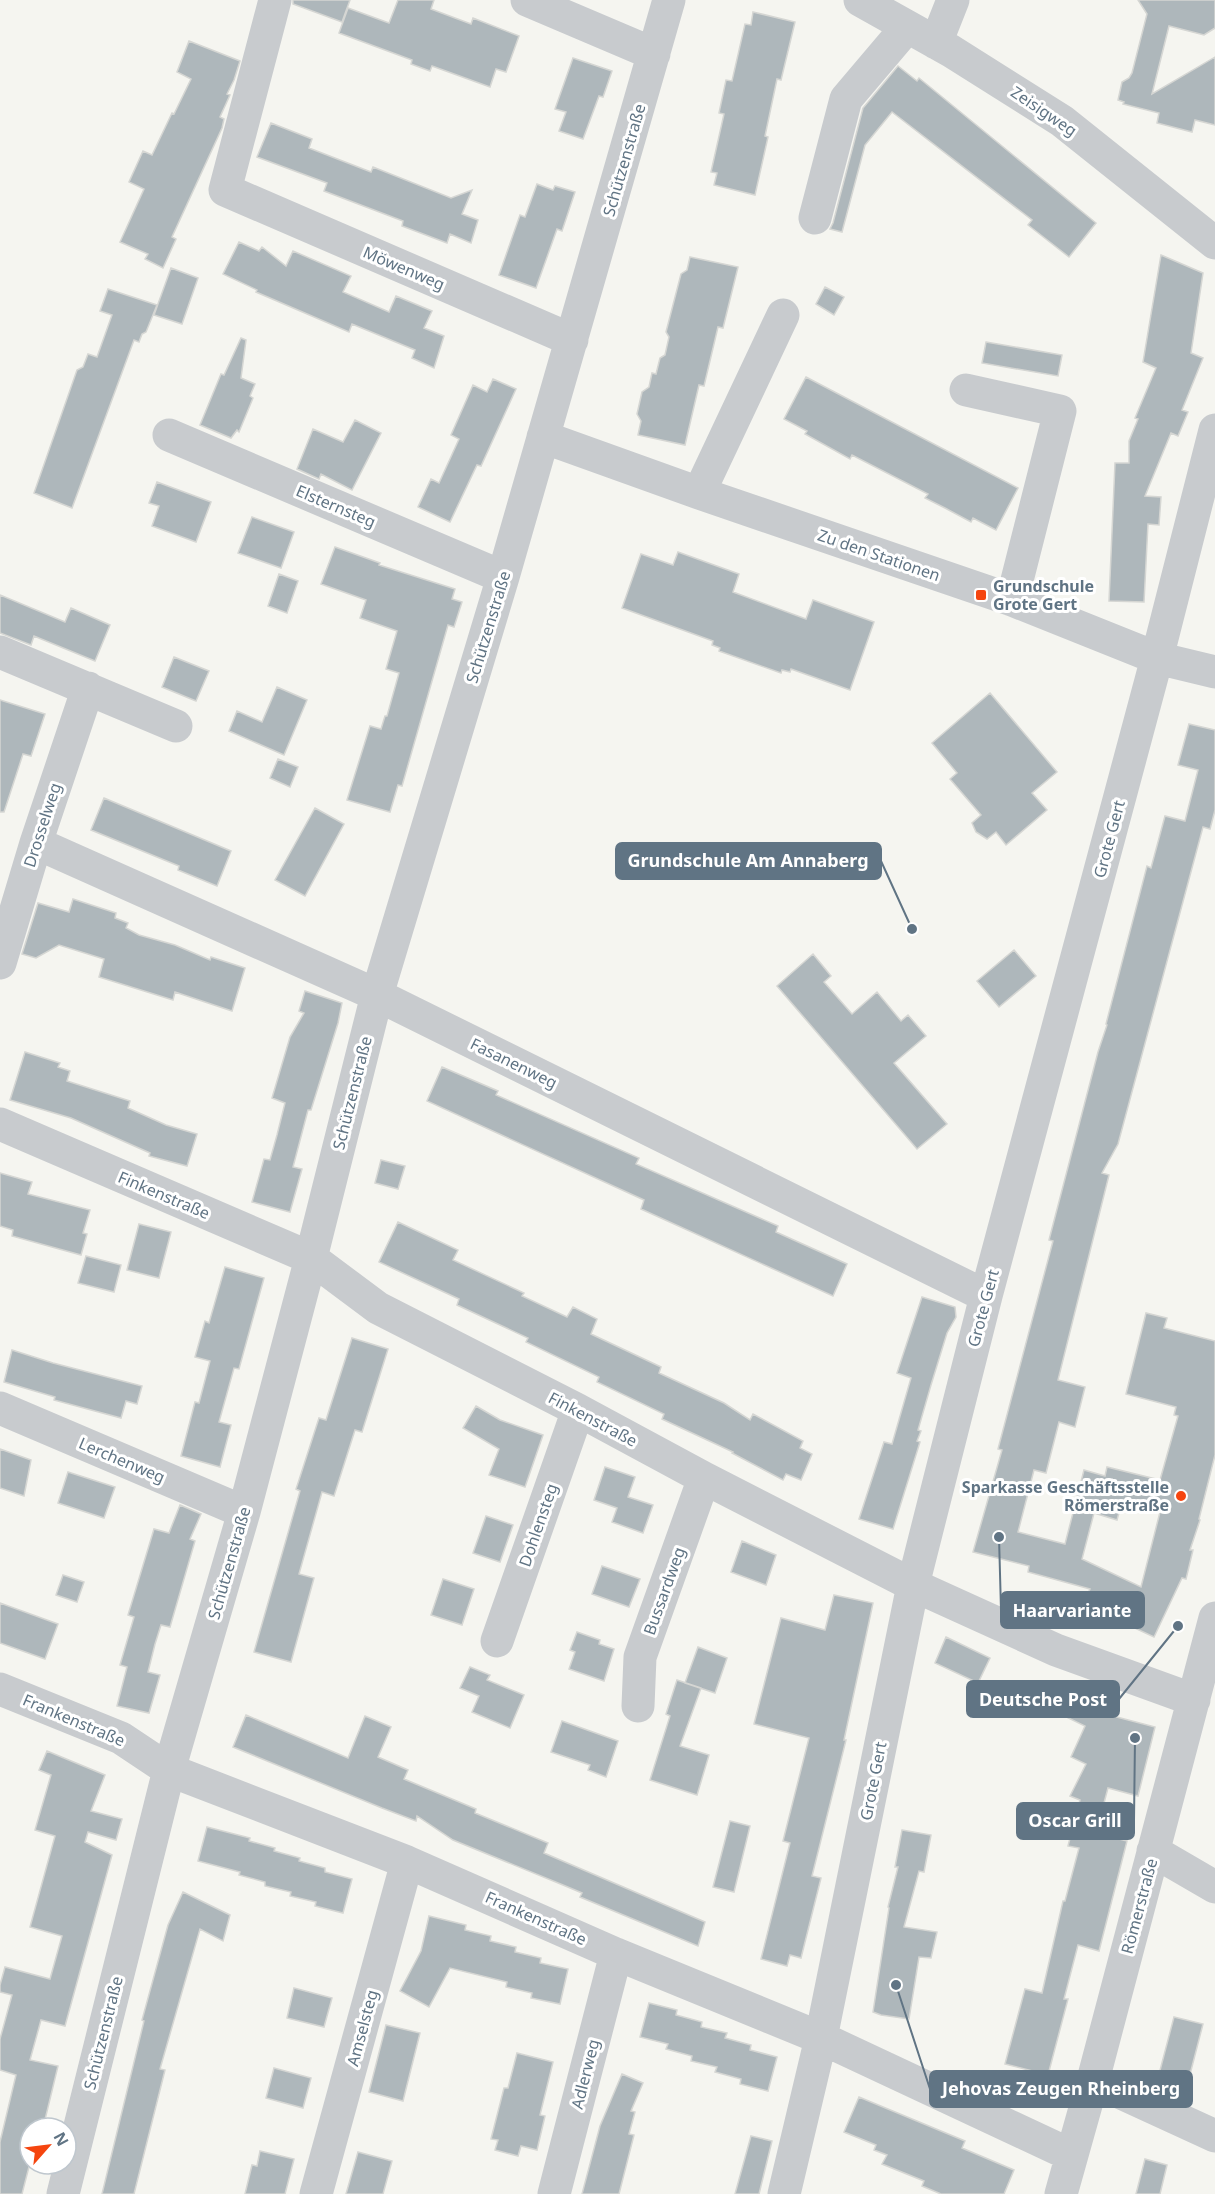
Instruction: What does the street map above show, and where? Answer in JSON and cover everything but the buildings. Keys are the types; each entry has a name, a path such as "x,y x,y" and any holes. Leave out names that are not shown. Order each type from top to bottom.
{"street":[{"name":"Möwenweg","path":"275,0 225,190 573,340"},
{"path":"527,0 654,54"},
{"name":"Schützenstraße","path":"63,2194 169,1770 244,1512 311,1258 376,995 573,340 669,0"},
{"name":"Zeisigweg","path":"860,0 936,43 1062,121 1215,243"},
{"path":"936,43 953,0"},
{"path":"815,218 846,99 907,27"},
{"path":"699,493 783,315"},
{"path":"966,390 1060,411 1012,600"},
{"name":"Grote Gert","path":"784,2194 821,2038 913,1585 986,1296 1157,658 1215,430"},
{"name":"Elsternsteg","path":"169,435 503,577"},
{"name":"Zu den Stationen","path":"543,437 1012,600 1157,658 1215,672"},
{"path":"0,652 176,726"},
{"name":"Drosselweg","path":"0,963 36,843 88,688"},
{"name":"Fasanenweg","path":"36,843 376,995 986,1296"},
{"name":"Finkenstraße","path":"0,1124 311,1258 378,1308 913,1585 1056,1650 1194,1700"},
{"name":"Lerchenweg","path":"0,1408 244,1512"},
{"name":"Dohlensteg","path":"497,1641 578,1410"},
{"name":"Bussardweg","path":"638,1706 640,1657 704,1478"},
{"name":"Römerstraße","path":"1061,2194 1094,2080 1215,1618"},
{"name":"Frankenstraße","path":"0,1689 121,1738 169,1770 407,1862 616,1954 821,2038 1071,2155"},
{"path":"1154,1851 1215,1887"},
{"name":"Amselsteg","path":"316,2194 407,1862"},
{"name":"Adlerweg","path":"554,2194 616,1954"},
{"path":"1094,2080 1215,2136"}],"place":[{"name":"Grundschule Grote Gert","path":"981,595"},
{"name":"Grundschule Am Annaberg","path":"912,929"},
{"name":"Sparkasse Geschäftsstelle Römerstraße","path":"1181,1496"},
{"name":"Haarvariante","path":"999,1537"},
{"name":"Deutsche Post","path":"1178,1626"},
{"name":"Oscar Grill","path":"1135,1738"},
{"name":"Jehovas Zeugen Rheinberg","path":"896,1985"}]}
